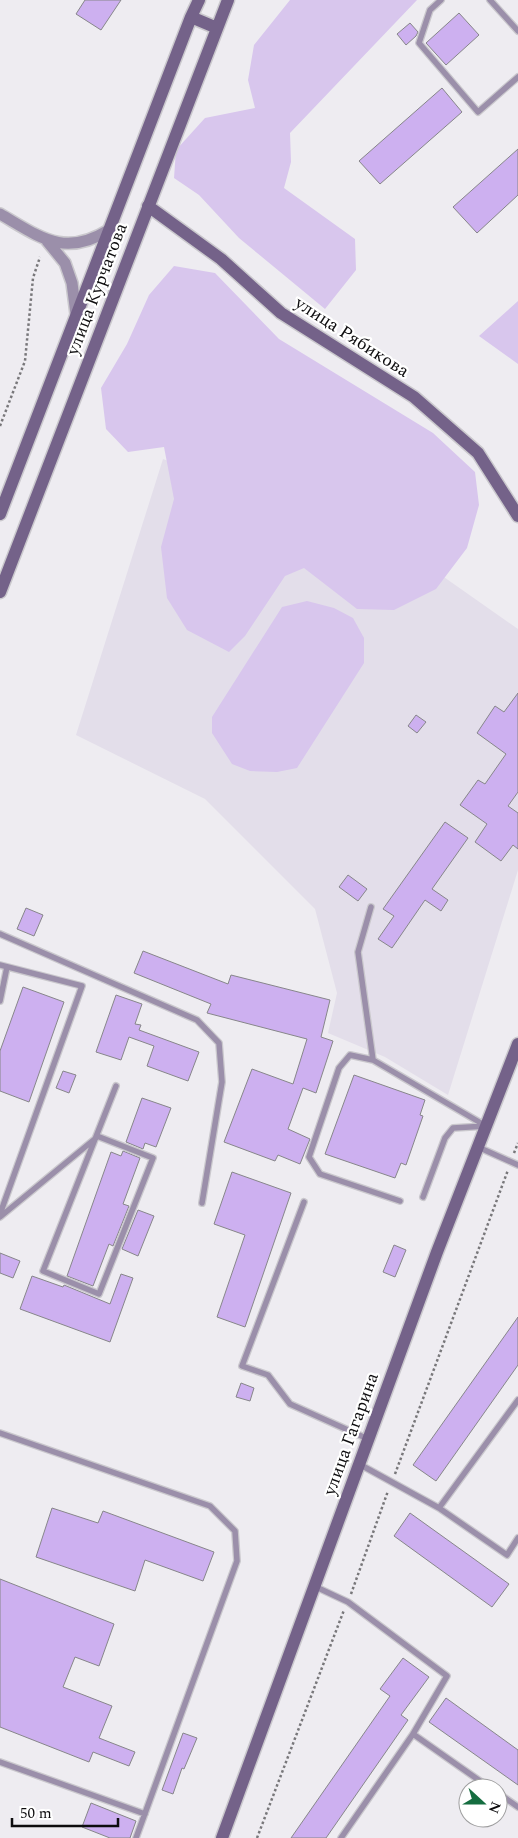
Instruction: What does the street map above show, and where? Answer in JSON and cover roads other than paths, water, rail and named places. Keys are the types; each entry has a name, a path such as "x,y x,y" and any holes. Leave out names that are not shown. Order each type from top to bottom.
{"street":[{"path":"0,514 108,230 191,17 200,0"},
{"name":"улица Курчатова","path":"0,592 228,0"},
{"path":"191,17 217,28"},
{"name":"улица Рябикова","path":"148,206 222,259 281,313 414,397 478,453 518,516"},
{"path":"0,214 47,241 64,264 72,283 76,314"},
{"path":"47,241 83,242 93,240 108,230"},
{"name":"улица Гагарина","path":"222,1838 437,1252 518,1044"}],"lane":[{"path":"441,0 430,10 419,43 478,112 518,76"},
{"path":"490,0 518,31"},
{"path":"371,907 358,952 374,1060"},
{"path":"0,934 196,1020 219,1043 222,1082 202,1203"},
{"path":"0,965 82,986 0,1215"},
{"path":"0,1002 7,967"},
{"path":"400,1201 320,1174 309,1157 339,1068 350,1055 374,1060 486,1126"},
{"path":"98,1136 152,1158 99,1294 43,1271 98,1136 116,1086"},
{"path":"423,1197 445,1138 453,1128 486,1126"},
{"path":"0,1215 98,1136"},
{"path":"478,1147 518,1165"},
{"path":"304,1202 242,1366 268,1375 290,1404 368,1439"},
{"path":"439,1508 518,1400"},
{"path":"0,1433 210,1506 235,1531 237,1561 136,1838"},
{"path":"359,1464 439,1508 507,1555 518,1538"},
{"path":"314,1586 348,1602 447,1676 413,1734 341,1838"},
{"path":"413,1734 476,1778"},
{"path":"0,1762 145,1814"}]}
